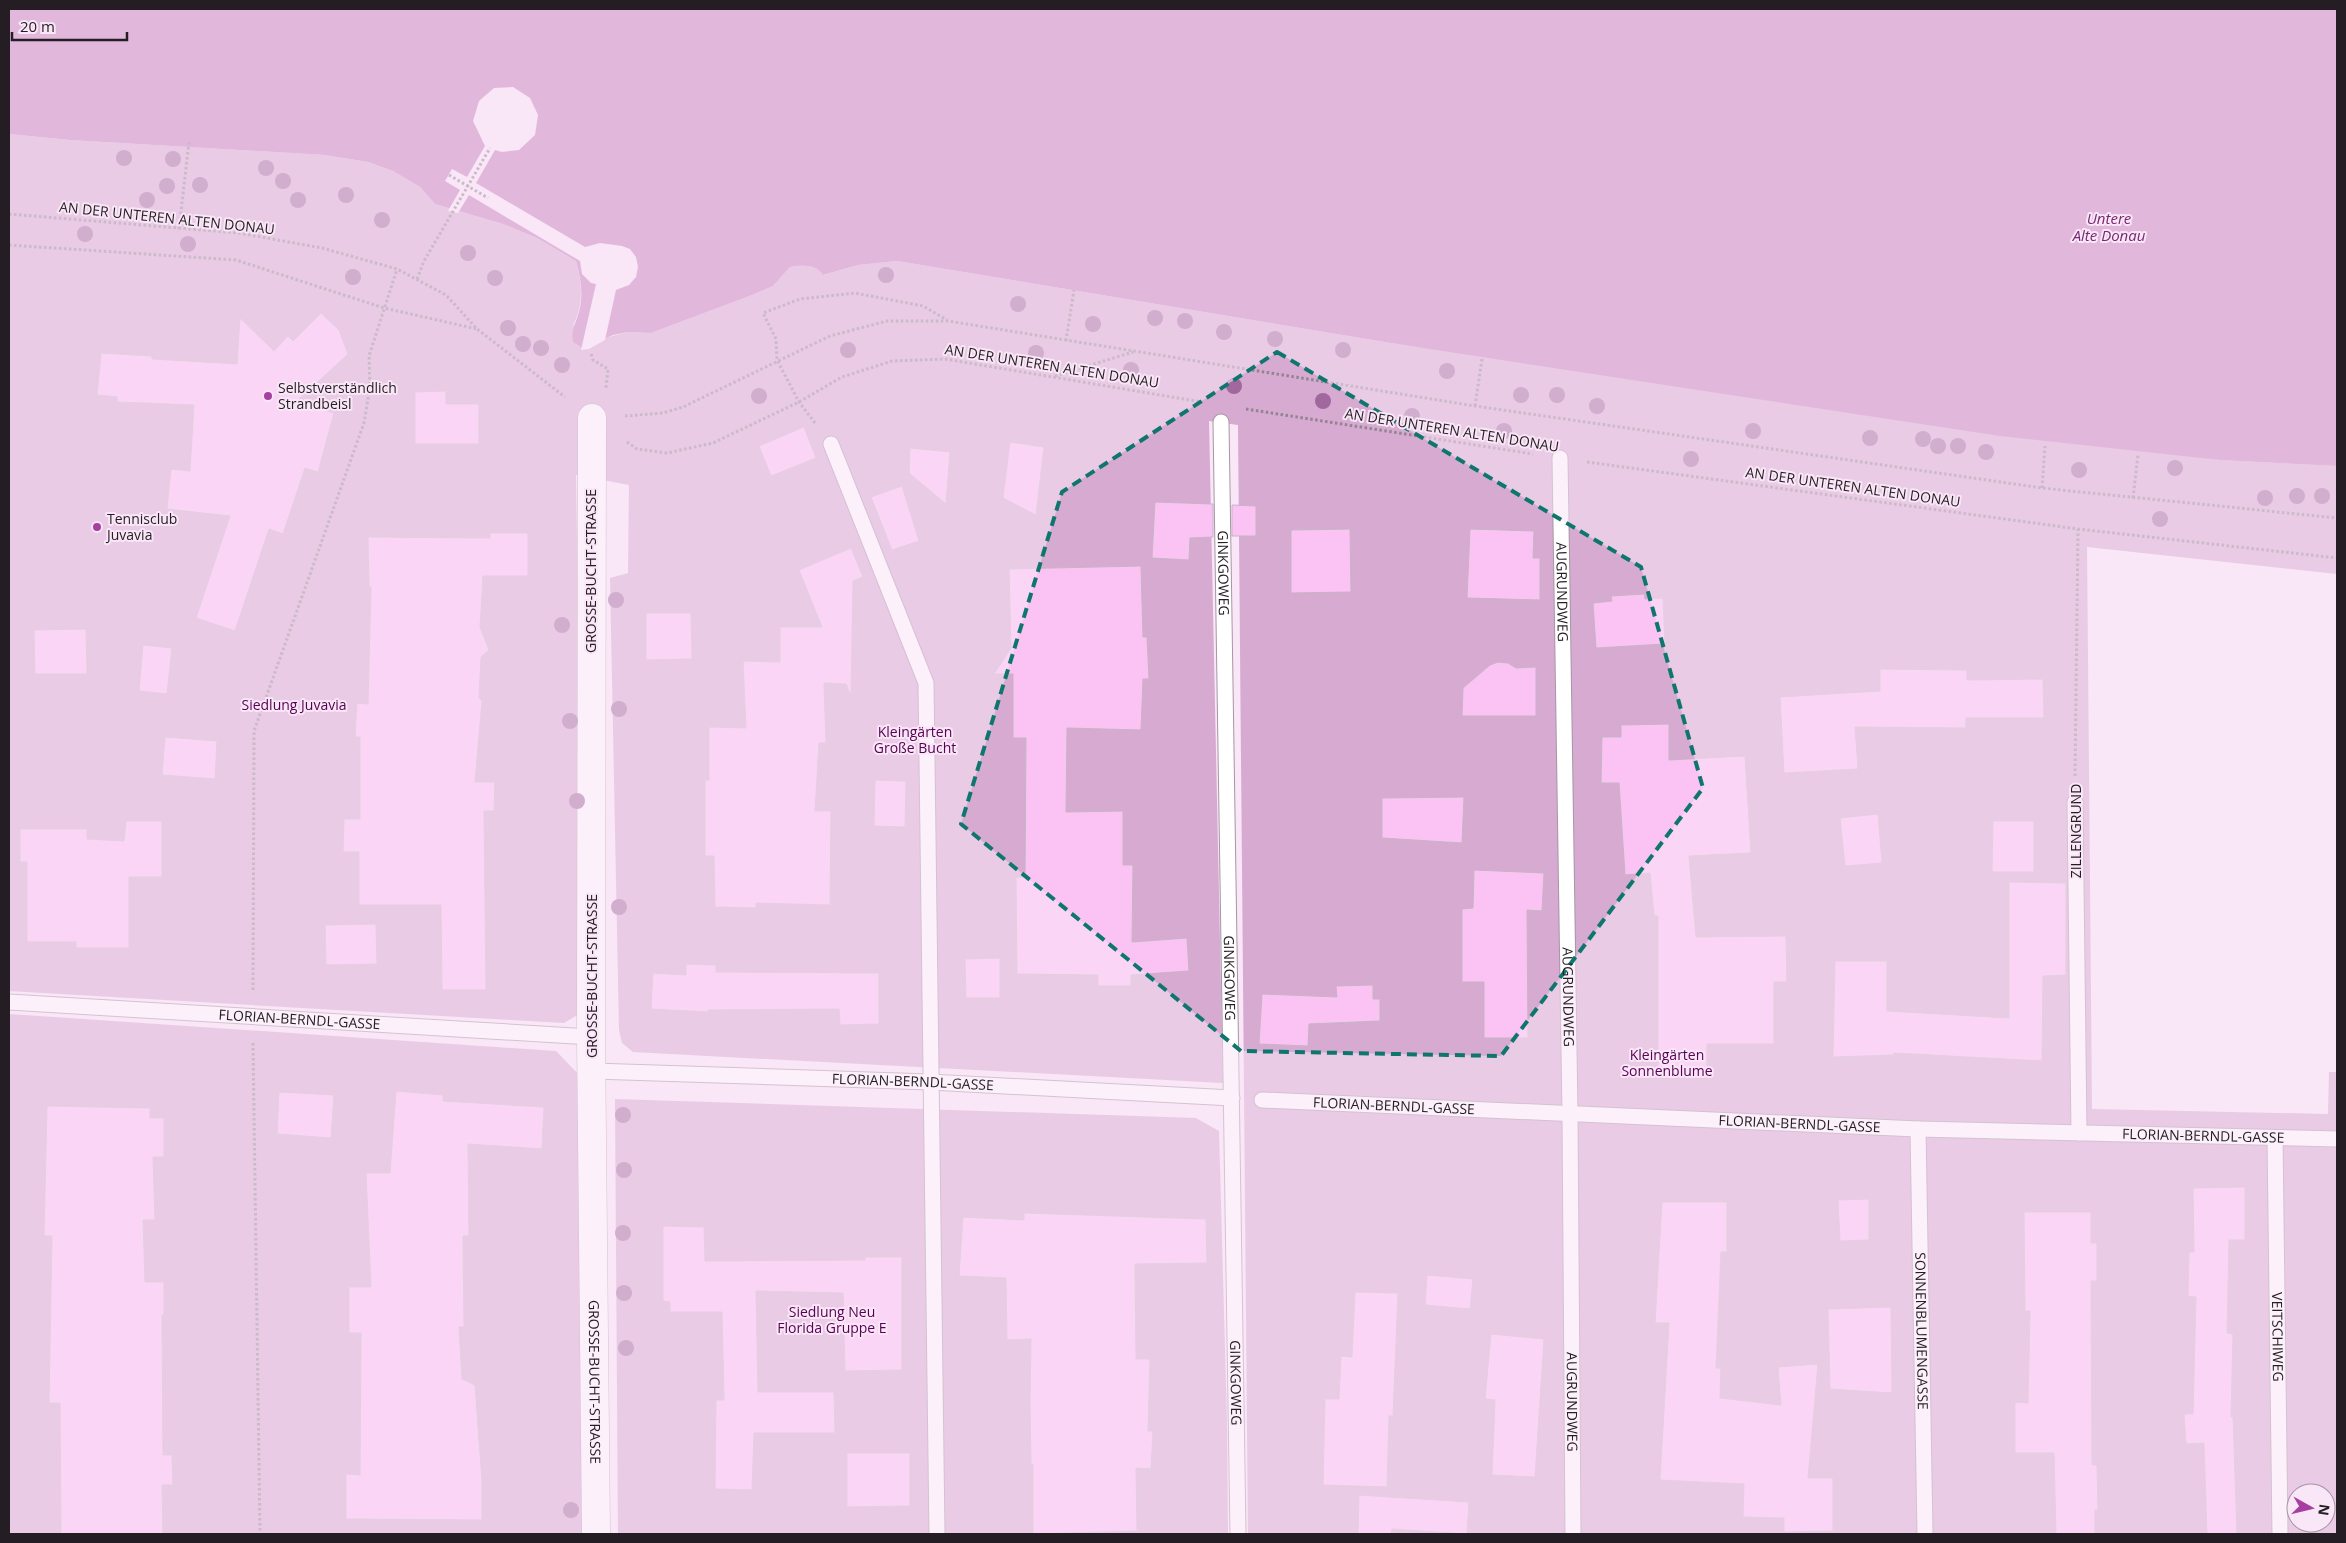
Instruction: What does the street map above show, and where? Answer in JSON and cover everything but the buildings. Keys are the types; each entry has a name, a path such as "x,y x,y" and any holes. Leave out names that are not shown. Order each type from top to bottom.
{"street":[{"name":"GROSSE-BUCHT-STRASSE","path":"592,418 591,1037 593,1070 596,1534"}],"lane":[{"name":"GINKGOWEG","path":"1221,422 1238,1534"},
{"path":"831,444 926,684 930,1082 938,1534"},
{"name":"AUGRUNDWEG","path":"1560,458 1570,1114 1573,1534"},
{"name":"ZILLENGRUND","path":"2075,802 2079,1133"},
{"name":"FLORIAN-BERNDL-GASSE","path":"9,1002 591,1037"},
{"name":"FLORIAN-BERNDL-GASSE","path":"593,1070 930,1082 1232,1098"},
{"name":"FLORIAN-BERNDL-GASSE","path":"1262,1100 1918,1130 2337,1139"},
{"name":"SONNENBLUMENGASSE","path":"1918,1130 1925,1534"},
{"name":"VEITSCHIWEG","path":"2276,1138 2280,1534"}],"path":[{"path":"179,228 189,142"},
{"path":"417,279 424,261 490,148"},
{"path":"449,175 488,198"},
{"name":"AN DER UNTEREN ALTEN DONAU","path":"9,214 239,234 322,248 397,269 446,295 477,329 592,418 638,449 666,453 713,443 799,402 842,377 892,361 946,359 1205,402"},
{"name":"AN DER UNTEREN ALTEN DONAU","path":"9,245 236,260 384,308 477,329"},
{"path":"260,1534 253,1016 254,731 364,423 370,387 370,356 397,269"},
{"path":"1066,341 1074,290"},
{"path":"831,444 799,402 777,360 776,339 763,313 800,299 855,294 923,306 948,321"},
{"name":"AN DER UNTEREN ALTEN DONAU","path":"592,418 663,413 683,407 830,336 886,321 948,321 1475,406 2042,488 2337,518"},
{"path":"1053,377 1133,352"},
{"path":"591,354 593,360 608,369 608,377"},
{"path":"1475,406 1482,359"},
{"name":"AN DER UNTEREN ALTEN DONAU","path":"1244,409 1560,458 2078,530 2337,558"},
{"path":"2042,488 2044,446"},
{"path":"2133,498 2138,455"},
{"name":"ZILLENGRUND","path":"2075,802 2078,530"}],"highlighted area":[{"path":"1277,352 1641,567 1703,788 1501,1056 1241,1051 961,824 1062,492"}],"green space":[{"path":"9,134 70,140 325,155 368,162 393,171 420,187 435,204 503,224 537,238 576,261 581,293 579,310 573,325 601,339 628,332 651,333 752,295 773,286 790,267 813,267 824,275 858,265 897,261 1397,344 2220,460 2337,466 2337,574 2087,547 2092,1109 2328,1114 2329,1072 2337,1072 2337,1534 1248,1534 1238,425 1209,421 1223,1083 633,1052 622,1043 619,1030 610,578 628,573 629,485 576,475 584,1011 564,1023 9,991"},
{"path":"9,1014 556,1051 581,1077 583,1534 9,1534"},
{"name":"Siedlung Neu Florida Gruppe E","path":"615,1099 1196,1118 1219,1131 1227,1421 1228,1534 618,1534"}],"water":[{"name":"Untere Alte Donau","path":"9,9 2337,9 2337,466 2220,460 2000,436 1397,344 897,261 858,265 823,275 813,267 790,267 773,286 752,295 651,333 628,332 613,335 583,348 573,342 581,295 576,261 537,238 503,224 435,204 420,187 393,171 368,162 325,155 70,140 9,134"}],"pier":[{"path":"513,87 530,98 538,115 535,135 519,150 502,152 495,150 476,183 585,247 600,243 622,246 630,249 636,257 638,267 636,277 629,285 616,290 605,340 589,349 581,350 596,284 591,283 582,274 580,261 469,195 458,213 448,211 460,190 445,181 452,169 467,177 485,146 473,121 479,101 494,88"}],"place":[{"name":"Selbstverständlich Strandbeisl","path":"268,396"},
{"name":"Tennisclub Juvavia","path":"97,527"}],"park label":[{"name":"Siedlung Juvavia","path":"294,705"},
{"name":"Kleingärten Große Bucht","path":"915,740"},
{"name":"Kleingärten Sonnenblume","path":"1667,1064"}]}
